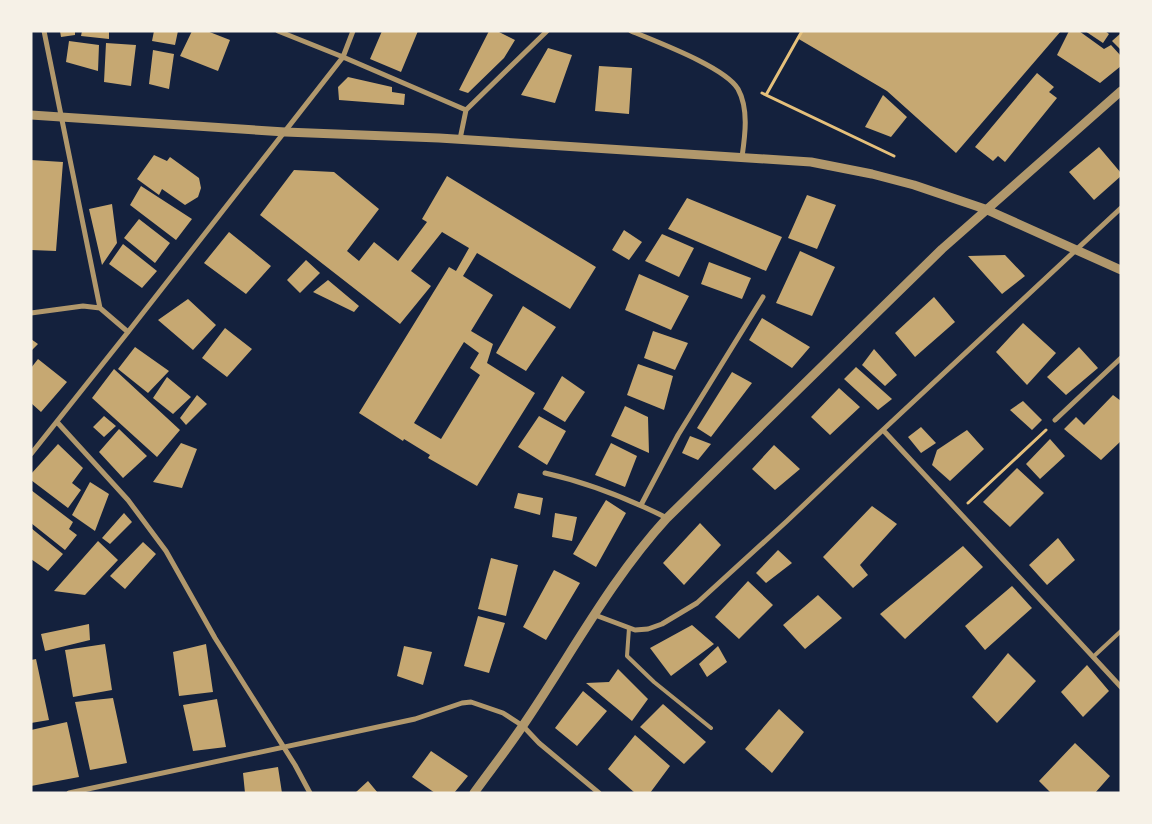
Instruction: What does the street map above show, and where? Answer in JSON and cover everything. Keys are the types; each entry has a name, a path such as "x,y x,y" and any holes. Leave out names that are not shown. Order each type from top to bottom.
{"street":[{"path":"44,31 100,308"},
{"path":"278,31 343,56 466,110"},
{"path":"31,454 343,56 353,31"},
{"path":"460,140 466,110 548,31"},
{"path":"631,31 712,67 727,76 738,89 743,104 745,136 742,157"},
{"path":"474,793 523,726 617,580 646,541 667,518 751,434 985,209 1121,91"},
{"path":"31,115 284,132 329,132 811,162 914,185 985,209 1121,270"},
{"path":"595,615 635,630 648,629 662,624 698,603 1121,208"},
{"path":"641,505 678,435 763,297"},
{"path":"31,313 84,306 100,308 128,332"},
{"path":"1055,420 1121,358"},
{"path":"57,422 128,500 166,551 215,638 283,746 310,793"},
{"path":"883,430 1121,687"},
{"path":"546,473 580,481 641,505 667,518"},
{"path":"70,793 415,719 471,702 503,713 523,726 538,743 599,793"}],"lane":[{"path":"629,628 627,656 654,682 711,728"},
{"path":"1093,657 1121,631"}],"path":[{"path":"802,31 764,94 894,156"},
{"path":"959,512 1055,420"}],"building":[{"path":"60,31 75,31 75,35 61,37"},
{"path":"82,31 109,31 109,39 81,36"},
{"path":"154,31 178,31 175,45 152,41"},
{"path":"192,31 207,31 230,40 218,71 180,56"},
{"path":"382,31 418,31 401,72 370,59"},
{"path":"489,31 497,31 515,40 504,58 468,93 459,90"},
{"path":"801,31 1061,31 956,153 887,91 797,38"},
{"path":"1069,31 1079,31 1104,49 1111,45 1121,56 1121,66 1100,83 1057,55"},
{"path":"1085,31 1105,31 1109,34 1103,43"},
{"path":"1121,33 1121,50 1112,41"},
{"path":"69,41 99,45 98,71 66,62"},
{"path":"106,43 136,45 131,86 104,82"},
{"path":"548,48 572,55 555,103 521,95"},
{"path":"153,50 174,54 169,89 149,84"},
{"path":"599,66 632,68 629,114 595,111"},
{"path":"1037,73 1054,87 1049,92 1057,98 1005,162 998,156 993,161 975,147"},
{"path":"348,77 392,87 392,92 405,94 404,105 339,100 338,87"},
{"path":"883,95 907,117 891,137 865,127"},
{"path":"1099,147 1121,173 1121,176 1094,200 1069,172"},
{"path":"154,155 167,161 170,157 199,178 201,188 198,197 185,205 162,189 159,195 137,179"},
{"path":"31,160 63,162 56,251 31,250"},
{"path":"294,170 334,172 379,209 347,251 359,261 374,242 398,261 427,222 422,219 447,176 596,267 570,309 477,253 463,276 493,295 471,331 493,344 487,363 535,393 477,486 428,458 430,455 404,439 403,441 359,413 449,267 456,271 469,248 442,232 411,271 431,286 400,324 260,215","holes":["464,342 479,353 470,368 480,375 441,439 414,423"]},
{"path":"141,186 192,219 176,240 130,205"},
{"path":"807,195 836,205 817,249 788,238"},
{"path":"687,198 782,237 766,271 668,229"},
{"path":"112,204 117,243 102,265 89,209"},
{"path":"139,219 170,243 155,263 124,238"},
{"path":"624,230 642,242 629,260 612,250"},
{"path":"229,232 271,266 246,294 204,263"},
{"path":"662,234 694,248 679,277 645,261"},
{"path":"123,244 157,271 142,288 109,264"},
{"path":"800,251 835,267 812,316 776,303"},
{"path":"1005,255 1025,276 1002,294 968,256"},
{"path":"306,260 320,273 300,293 287,280"},
{"path":"709,262 751,278 742,299 701,284"},
{"path":"639,274 689,296 671,330 625,310"},
{"path":"328,280 359,306 354,312 313,292"},
{"path":"934,297 955,322 915,357 895,333"},
{"path":"188,299 216,325 193,350 158,320"},
{"path":"523,306 556,327 526,371 496,353"},
{"path":"762,318 810,347 792,368 749,340"},
{"path":"1023,323 1056,353 1027,385 996,352"},
{"path":"225,328 252,349 227,377 202,358"},
{"path":"653,331 688,343 675,370 644,358"},
{"path":"31,339 38,344 31,351"},
{"path":"135,347 169,371 148,393 118,369"},
{"path":"1079,347 1098,368 1066,395 1047,377"},
{"path":"874,349 897,375 885,386 862,365"},
{"path":"38,359 67,382 41,412 31,403 31,368"},
{"path":"638,364 673,376 664,410 627,395"},
{"path":"856,367 892,399 878,410 844,379"},
{"path":"114,369 180,430 157,457 92,398"},
{"path":"732,372 752,383 711,437 697,428"},
{"path":"562,376 585,392 565,422 543,409"},
{"path":"167,377 191,397 173,414 153,398"},
{"path":"839,388 860,407 830,435 811,417"},
{"path":"197,395 207,404 186,425 180,418"},
{"path":"1113,395 1121,401 1121,441 1101,460 1064,429 1076,417 1084,425"},
{"path":"1023,401 1042,420 1032,430 1010,410"},
{"path":"625,406 648,417 649,453 611,436"},
{"path":"104,416 116,426 104,437 93,427"},
{"path":"539,416 566,431 547,465 518,447"},
{"path":"921,427 936,443 921,453 908,437"},
{"path":"119,429 147,456 123,478 99,452"},
{"path":"967,430 984,449 950,481 932,465 937,450"},
{"path":"690,436 711,444 698,460 682,453"},
{"path":"1050,439 1065,456 1040,479 1026,464"},
{"path":"181,443 197,449 182,488 153,482"},
{"path":"611,443 637,456 625,487 595,475"},
{"path":"58,444 83,468 72,483 81,490 68,508 31,480 31,474"},
{"path":"774,445 800,469 775,490 752,469"},
{"path":"1017,468 1044,493 1010,527 983,502"},
{"path":"90,482 109,494 95,531 72,515"},
{"path":"31,490 73,522 69,529 77,535 65,550 31,523"},
{"path":"518,493 543,498 540,515 514,508"},
{"path":"606,500 626,513 596,567 573,554"},
{"path":"872,506 897,524 860,565 868,575 853,588 823,557"},
{"path":"124,513 132,522 110,544 102,538"},
{"path":"555,513 577,517 572,541 552,537"},
{"path":"700,523 721,545 684,585 663,563"},
{"path":"31,528 63,554 48,571 31,559"},
{"path":"1058,538 1075,560 1047,585 1029,565"},
{"path":"98,541 118,560 85,595 54,591"},
{"path":"143,542 156,554 125,589 110,576"},
{"path":"963,546 983,567 905,639 880,614"},
{"path":"778,550 792,563 766,583 756,573"},
{"path":"491,558 518,565 506,616 478,609"},
{"path":"554,570 580,583 546,640 523,627"},
{"path":"748,581 773,605 739,639 715,617"},
{"path":"1012,586 1032,608 985,650 965,626"},
{"path":"818,595 842,618 805,649 783,625"},
{"path":"478,616 505,623 489,673 464,666"},
{"path":"89,624 90,640 45,651 41,634"},
{"path":"692,625 714,644 671,676 650,648"},
{"path":"105,644 112,690 73,697 65,650"},
{"path":"206,644 213,692 179,696 173,652"},
{"path":"404,646 432,652 423,685 397,676"},
{"path":"718,646 727,662 707,677 699,664"},
{"path":"1008,653 1036,681 997,723 972,697"},
{"path":"36,659 49,720 31,723 31,660"},
{"path":"1087,665 1109,691 1083,717 1061,692"},
{"path":"618,669 648,699 632,721 586,683 609,682"},
{"path":"583,691 607,711 577,746 555,728"},
{"path":"113,698 127,763 90,770 75,702"},
{"path":"217,699 226,747 193,751 183,705"},
{"path":"663,704 706,742 684,764 640,727"},
{"path":"779,709 804,732 772,773 745,749"},
{"path":"67,722 79,777 31,786 31,730"},
{"path":"635,735 670,766 650,793 635,793 608,769"},
{"path":"1075,743 1110,776 1095,793 1051,793 1039,781"},
{"path":"431,751 468,776 454,793 435,793 412,777"},
{"path":"278,767 282,793 245,793 243,773"},
{"path":"368,781 378,793 355,793"}]}
